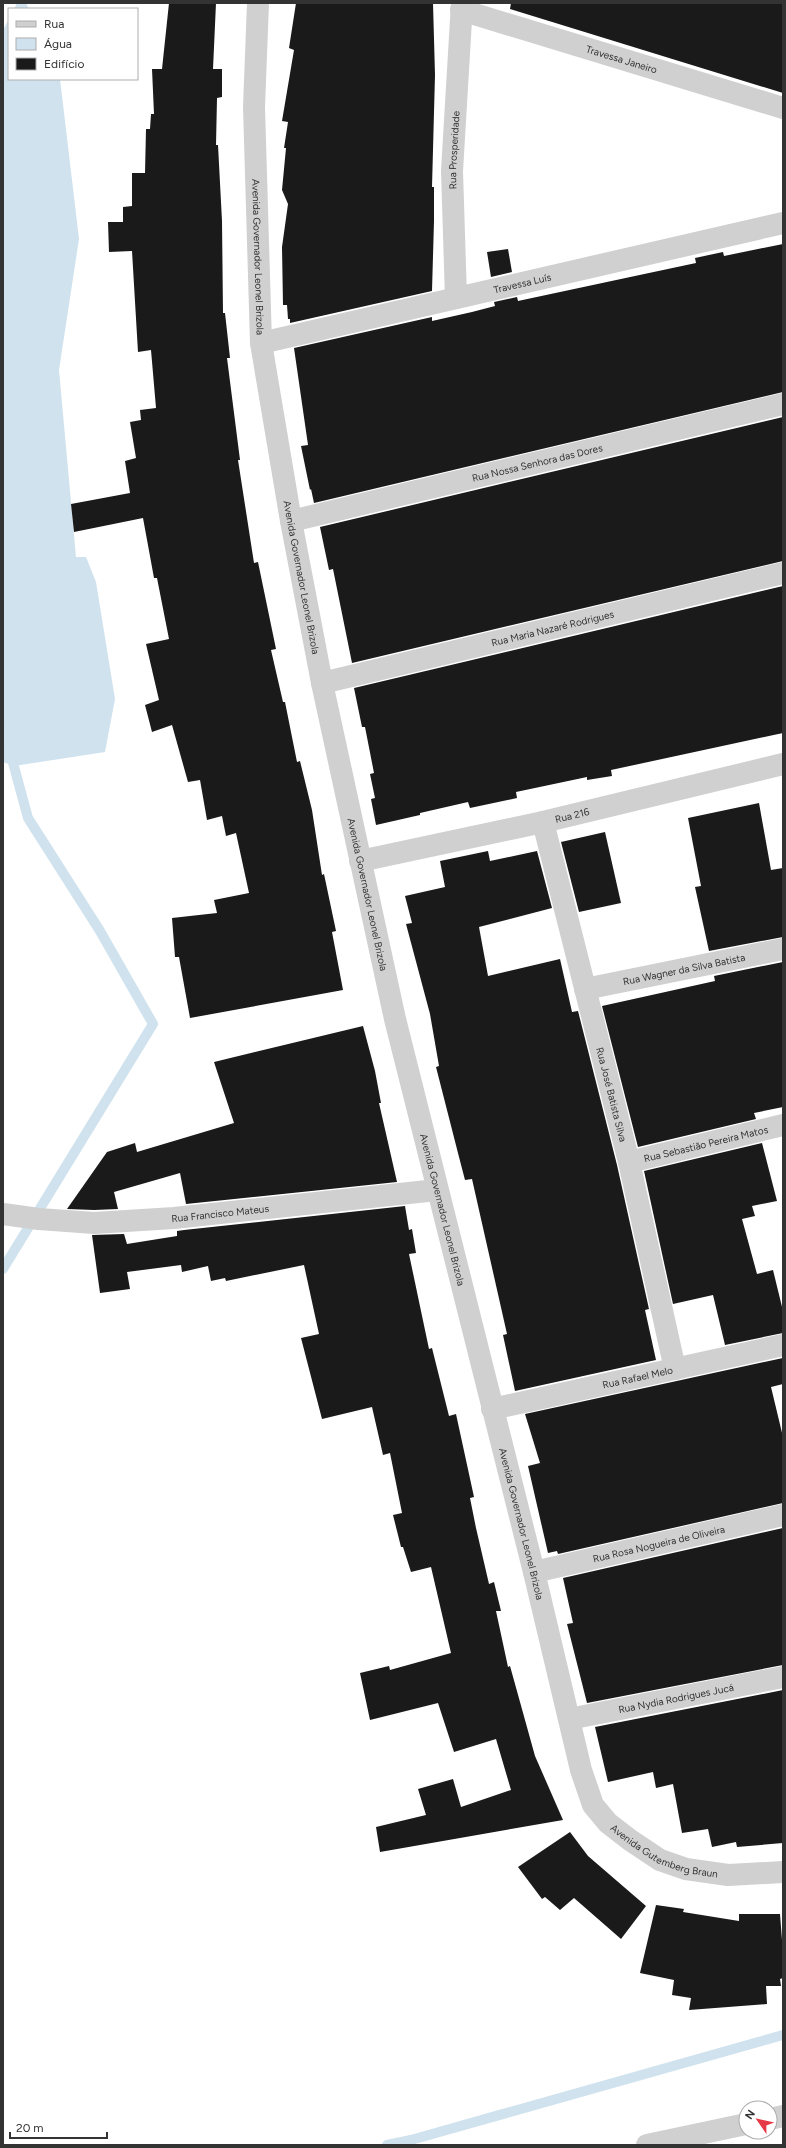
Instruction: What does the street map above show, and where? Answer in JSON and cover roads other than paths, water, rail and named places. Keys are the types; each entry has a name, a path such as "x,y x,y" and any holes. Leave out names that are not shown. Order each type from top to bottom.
{"street":[{"name":"Avenida Governador Leonel Brizola","path":"258,3 254,107 261,344 291,521 322,683 395,1019 534,1572 581,1770"},
{"name":"Travessa Janeiro","path":"461,7 783,108"},
{"name":"Rua Prosperidade","path":"456,298 452,171 461,7"},
{"name":"Travessa Luís","path":"261,344 783,223"},
{"name":"Rua Nossa Senhora das Dores","path":"291,521 783,404"},
{"name":"Rua Maria Nazaré Rodrigues","path":"322,683 783,573"},
{"name":"Rua 216","path":"360,861 543,822 783,764"},
{"name":"Rua José Batista Silva","path":"543,822 629,1162 675,1369"},
{"name":"Rua Wagner da Silva Batista","path":"585,989 783,949"},
{"name":"Rua Sebastião Pereira Matos","path":"629,1162 783,1125"},
{"name":"Rua Francisco Mateus","path":"3,1214 39,1219 94,1223 174,1218 437,1190"},
{"name":"Rua Rafael Melo","path":"492,1409 783,1345"},
{"name":"Rua Rosa Nogueira de Oliveira","path":"534,1572 783,1515"},
{"name":"Rua Nydia Rodrigues Jucá","path":"569,1719 783,1677"},
{"name":"Avenida Gutemberg Braun","path":"581,1770 593,1805 608,1823 660,1860 686,1869 728,1875 783,1872"},
{"path":"647,2145 738,2126"}],"water":[{"path":"17,3 26,3 28,8 14,8"},
{"path":"8,21 8,80 60,80 79,239 59,370 76,557 86,557 96,582 115,699 105,752 14,766 3,762 3,30"}],"waterway":[{"path":"3,726 28,818 100,931 153,1024 3,1269"},
{"path":"387,2145 411,2140 783,2035"}]}
